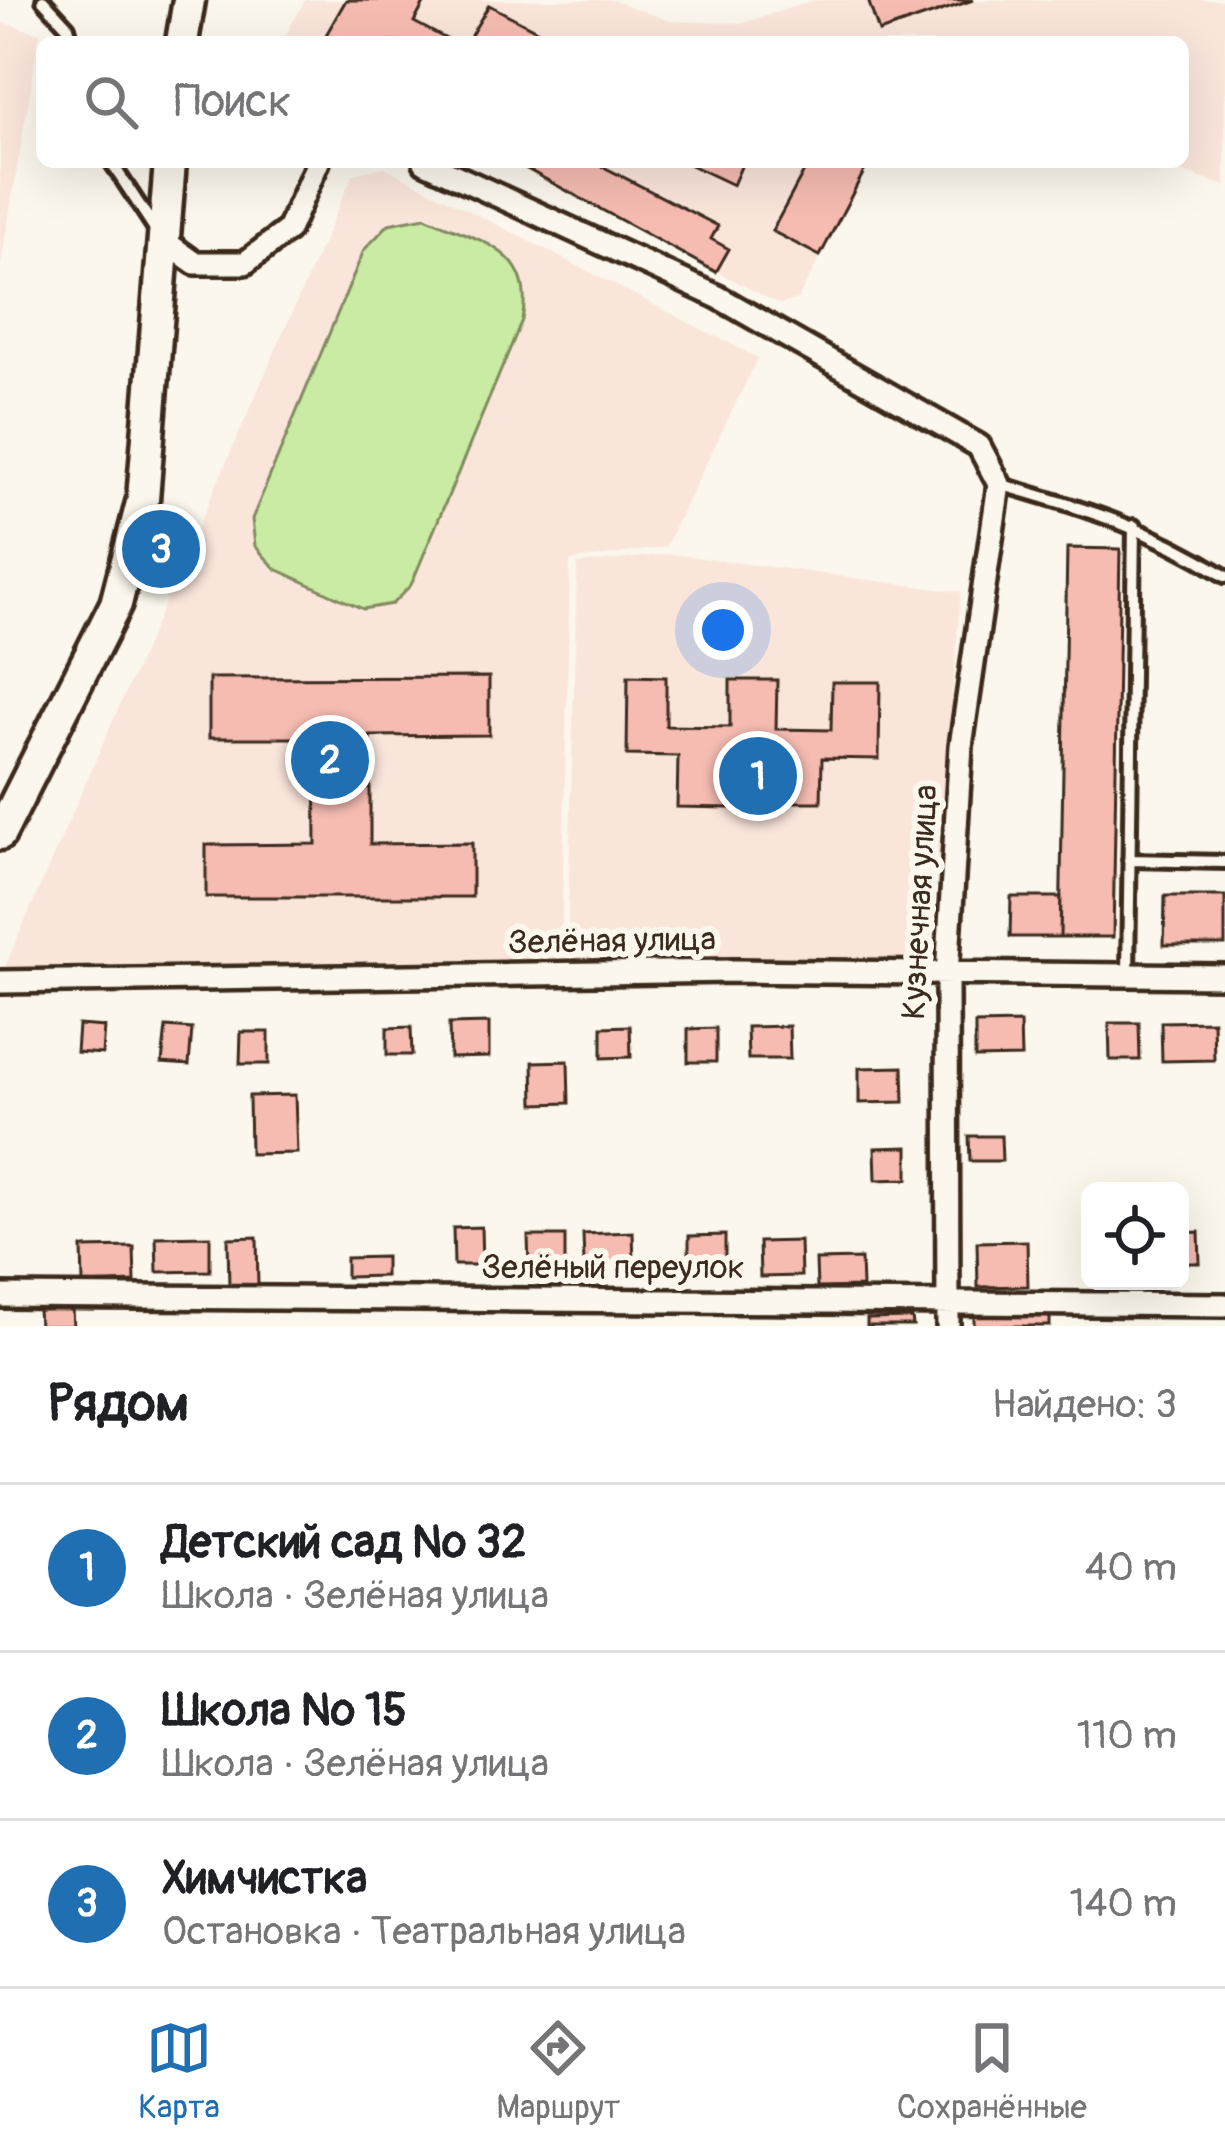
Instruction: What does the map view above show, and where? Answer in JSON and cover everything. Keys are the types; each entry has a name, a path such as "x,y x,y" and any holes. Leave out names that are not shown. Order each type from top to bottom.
{"main road":[{"path":"183,36 189,0"},
{"path":"0,834 116,604 143,499 170,168"}],"street":[{"path":"164,241 195,263 245,263 288,230 315,168"},
{"path":"438,168 718,297 979,446 998,484"},
{"name":"Кузнечная улица","path":"948,1326 947,975 961,746 998,484"},
{"name":"Зелёная улица","path":"0,982 734,971 1225,976"},
{"name":"Зелёный переулок","path":"0,1295 1225,1305"}],"lane":[{"path":"43,0 70,36"},
{"path":"115,168 164,241"},
{"path":"998,484 1135,526 1225,576"},
{"path":"1128,975 1135,526"},
{"path":"1130,860 1225,862"}],"shaded area":[{"path":"305,0 612,0 670,21 743,23 816,0 1225,0 1225,186 1171,168 1189,168 1189,36 285,36"},
{"path":"0,22 40,33 0,269"},
{"path":"386,168 758,358 665,547 570,561 561,960 3,971 353,174"},
{"path":"519,168 867,168 798,299 779,304"},
{"path":"672,554 961,592 930,960 567,961 577,564"}],"green space":[{"path":"425,217 483,241 512,263 521,277 522,320 411,585 392,604 363,609 276,569 255,546 252,519 364,250 389,224"}],"building":[{"path":"346,0 426,0 414,22 441,36 325,36"},
{"path":"868,0 973,0 879,32"},
{"path":"489,5 544,34 543,36 471,36"},
{"path":"525,168 606,168 718,226 711,239 729,249 716,272"},
{"path":"697,168 740,168 733,185"},
{"path":"806,168 866,168 820,256 772,231"},
{"path":"1067,548 1120,549 1113,937 1060,937"},
{"path":"628,676 666,677 666,726 730,727 730,680 777,680 776,729 831,730 832,682 880,682 879,759 822,758 821,802 772,802 772,762 731,762 730,808 677,807 678,756 627,755"},
{"path":"489,677 489,735 370,736 370,844 472,843 472,897 206,897 206,845 316,844 315,738 209,738 209,678"},
{"path":"1165,896 1225,896 1225,945 1164,945"},
{"path":"1011,897 1061,897 1060,937 1010,937"},
{"path":"1213,1021 1214,1060 1162,1061 1161,1022"},
{"path":"489,1023 489,1057 450,1058 449,1024"},
{"path":"1020,1023 1021,1057 975,1058 975,1024"},
{"path":"1109,1023 1139,1023 1140,1060 1110,1060"},
{"path":"78,1025 104,1027 102,1054 76,1052"},
{"path":"630,1026 631,1057 602,1058 602,1027"},
{"path":"789,1026 790,1059 748,1059 747,1027"},
{"path":"166,1027 192,1029 189,1065 162,1063"},
{"path":"411,1027 412,1055 387,1055 387,1028"},
{"path":"716,1028 716,1062 688,1062 688,1029"},
{"path":"241,1032 269,1032 269,1064 240,1064"},
{"path":"568,1061 569,1103 534,1104 533,1062"},
{"path":"903,1067 904,1102 859,1103 859,1068"},
{"path":"295,1095 297,1153 250,1154 249,1096"},
{"path":"969,1136 1001,1136 1002,1161 970,1161"},
{"path":"908,1147 908,1179 876,1180 875,1148"},
{"path":"481,1227 482,1265 454,1265 453,1228"},
{"path":"633,1232 634,1264 584,1264 583,1234"},
{"path":"1199,1232 1200,1263 1189,1263 1189,1233"},
{"path":"725,1235 725,1265 689,1266 689,1236"},
{"path":"210,1236 210,1271 157,1272 156,1237"},
{"path":"528,1236 565,1236 565,1267 529,1267"},
{"path":"257,1237 258,1287 229,1287 228,1238"},
{"path":"800,1241 801,1276 760,1277 759,1242"},
{"path":"1027,1241 1028,1286 978,1287 977,1242"},
{"path":"134,1247 135,1282 83,1284 82,1248"},
{"path":"385,1257 385,1276 346,1277 346,1258"},
{"path":"861,1259 862,1287 817,1288 816,1260"},
{"path":"72,1309 73,1326 39,1326 38,1310"},
{"path":"1050,1315 1050,1326 974,1326 974,1316"},
{"path":"912,1318 913,1326 867,1326 867,1319"}],"place":[{"name":"Химчистка","path":"161,549"},
{"name":"Школа № 15","path":"330,760"},
{"name":"Детский сад № 32","path":"758,776"}]}
